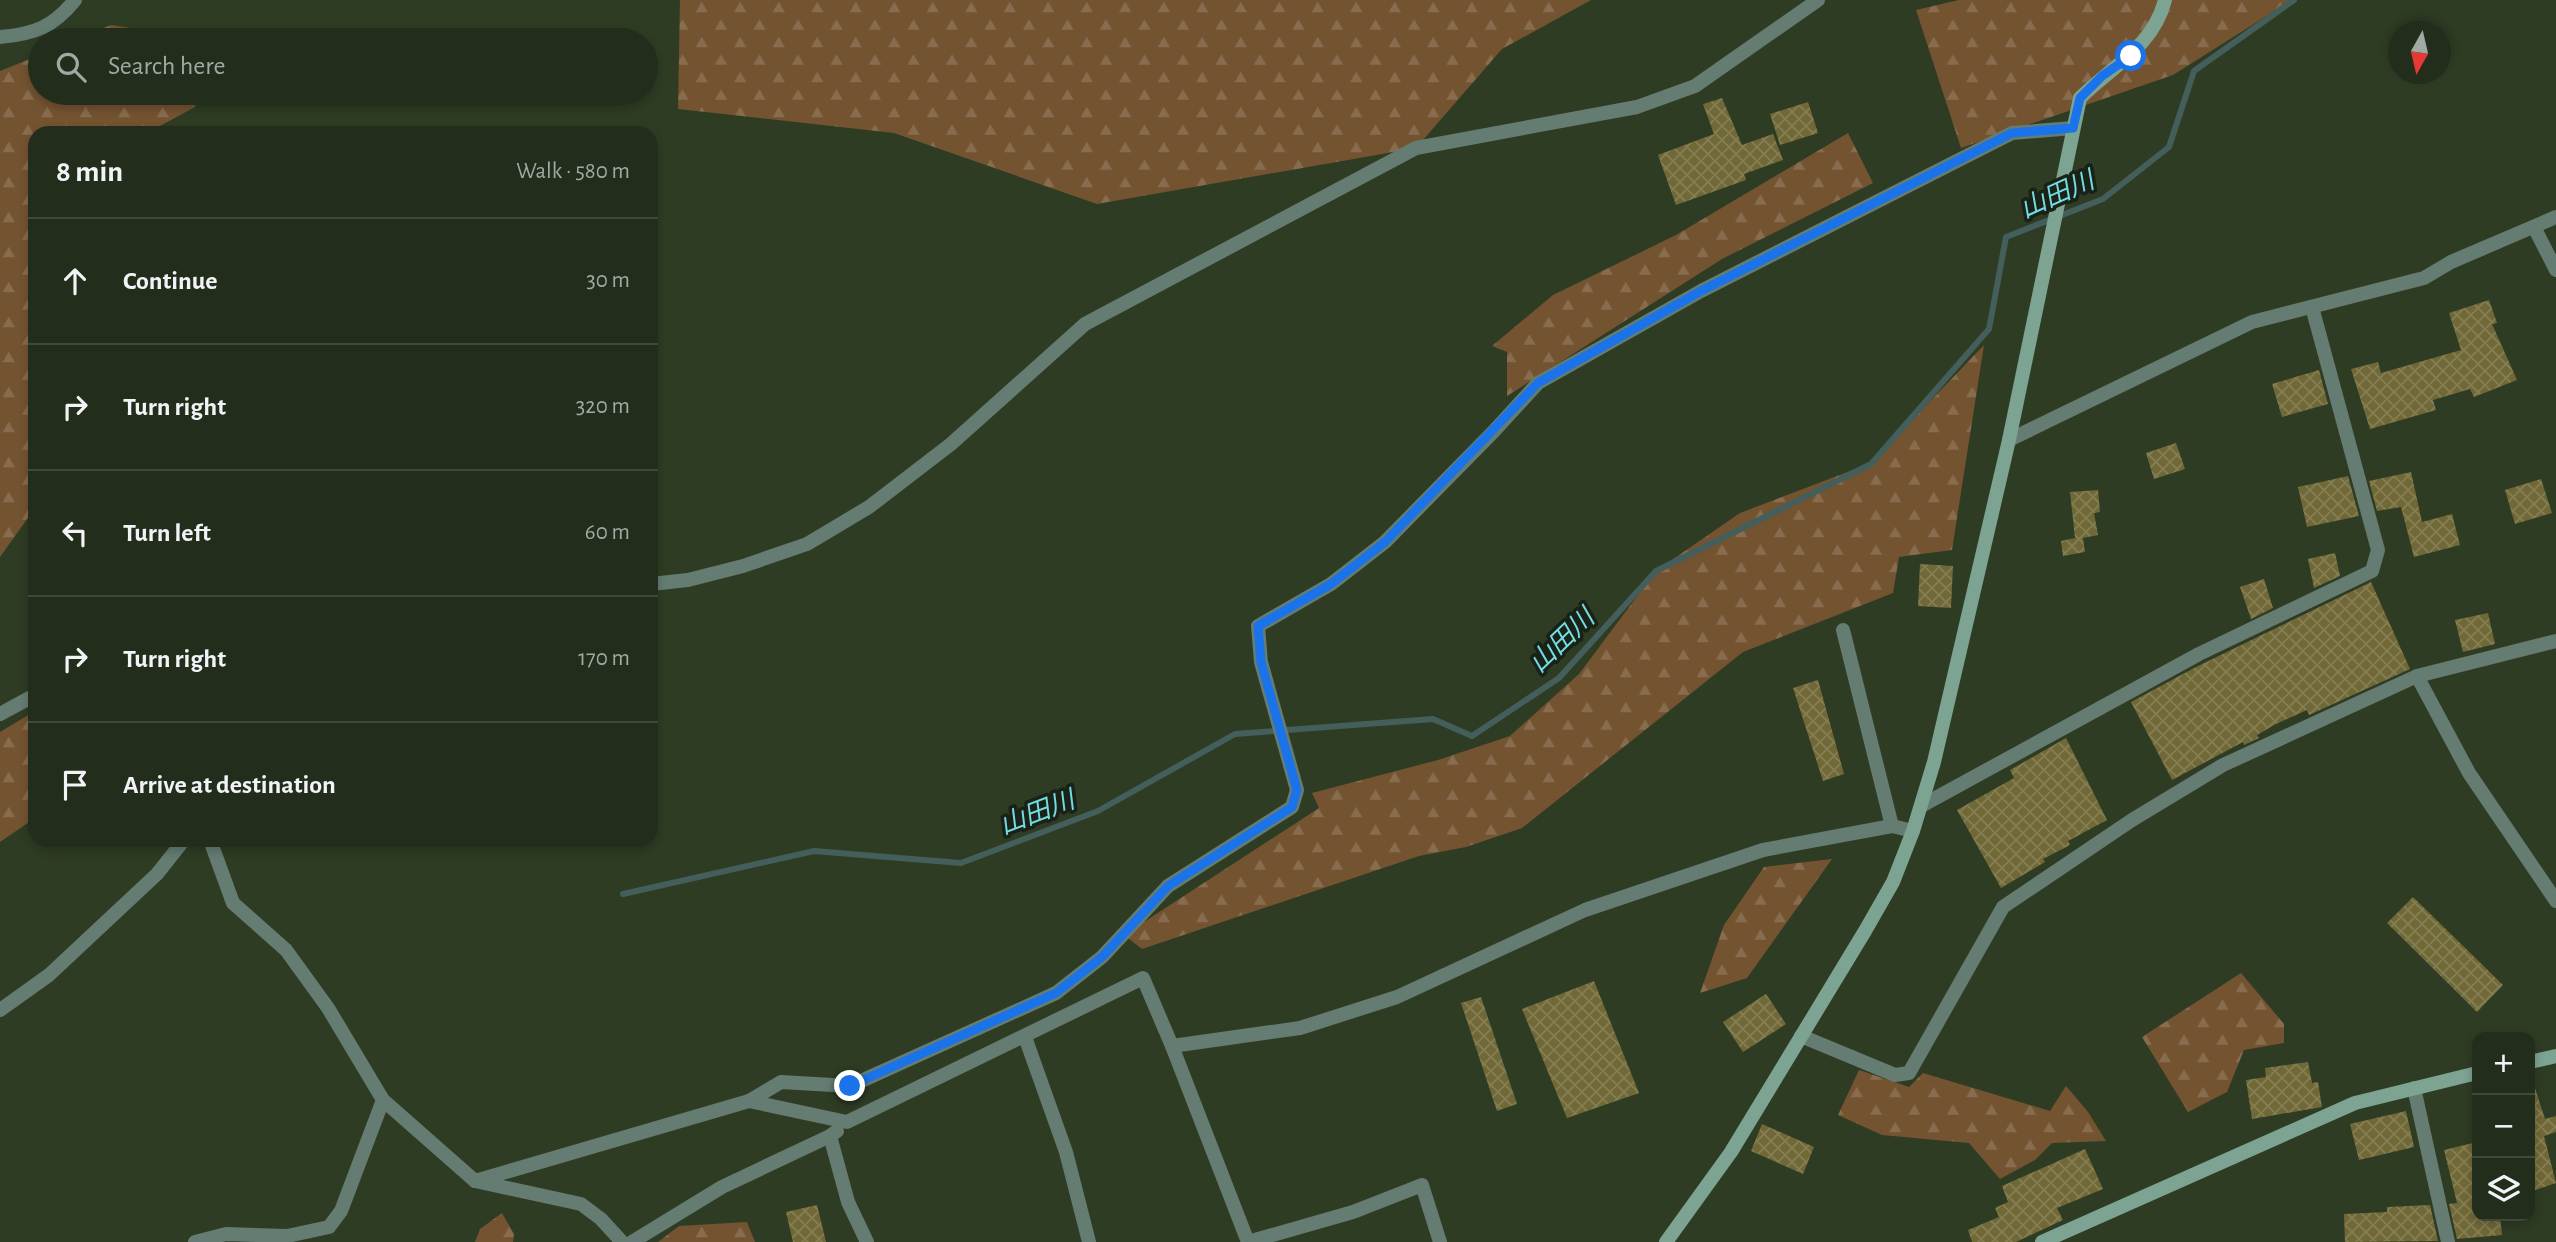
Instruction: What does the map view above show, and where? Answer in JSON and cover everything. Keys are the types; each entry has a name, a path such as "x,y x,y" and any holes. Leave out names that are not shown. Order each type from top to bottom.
{"street":[{"path":"40,28 58,21 75,0"},
{"path":"658,583 721,572 807,544 869,507 951,444 1085,324 1416,148 1637,107 1695,86 1818,0"},
{"path":"1666,1242 1711,1183 1893,882 1913,831 1934,762 2009,440 2080,98 2140,46 2155,24 2165,0"},
{"path":"0,37 28,32"},
{"path":"475,1181 749,1101 782,1082 850,1086 1056,993 1102,957 1168,886 1292,807 1297,790 1261,662 1258,626 1331,584 1385,542 1538,383 1701,291 2012,133 2073,128"},
{"path":"2009,440 2252,322 2424,278 2451,262 2556,217"},
{"path":"2534,227 2556,270"},
{"path":"1920,806 2199,654 2372,572 2378,550 2312,307"},
{"path":"1843,630 1892,826"},
{"path":"1801,1037 1895,1075 1909,1073 2003,907 2132,820 2223,765 2417,676 2556,641"},
{"path":"2417,676 2469,773 2556,901"},
{"path":"0,714 28,699"},
{"path":"1171,1046 1300,1028 1397,997 1598,906 1763,850 1892,826 1913,831"},
{"path":"0,1010 49,975 157,874 178,847"},
{"path":"213,847 233,902 286,950 328,1008 383,1100 475,1181 581,1205 601,1219 622,1242"},
{"path":"632,1242 722,1187 830,1136 847,1122 1143,978 1248,1242 1353,1212 1422,1185 1440,1242"},
{"path":"1024,1037 1066,1152 1089,1242"},
{"path":"2535,1061 2556,1056"},
{"path":"2042,1242 2355,1103 2472,1074"},
{"path":"2414,1088 2448,1242"},
{"path":"195,1242 226,1234 287,1236 329,1227 341,1211 383,1100"},
{"path":"749,1101 847,1122"},
{"path":"830,1136 848,1202 867,1242"}],"green space":[{"path":"680,0 1591,0 1502,49 1416,148 1097,204 894,133 678,109"},
{"path":"1959,0 2292,0 2173,75 1961,148 1916,10"},
{"path":"111,25 131,28 104,28"},
{"path":"28,60 28,105 196,105 160,126 28,126 28,518 0,557 0,71"},
{"path":"1848,133 1873,183 1722,259 1507,396 1507,352 1492,346 1553,295 1676,235"},
{"path":"1984,345 1952,550 1899,557 1893,593 1743,652 1522,828 1466,847 1419,856 1142,949 1124,935 1319,808 1312,793 1438,760 1510,736 1579,674 1656,571 1740,513 1871,463"},
{"path":"28,715 28,823 0,842 0,732"},
{"path":"1832,859 1747,978 1700,993 1724,925 1764,867"},
{"path":"2241,973 2284,1024 2284,1043 2244,1050 2227,1092 2188,1112 2142,1037"},
{"path":"1859,1070 1909,1087 1923,1073 2050,1111 2066,1086 2088,1112 2106,1141 2052,1143 2035,1160 2000,1179 1969,1143 1882,1135 1838,1115"},
{"path":"502,1213 514,1234 513,1242 475,1242 480,1229"},
{"path":"747,1222 755,1242 658,1242 679,1226"}],"building":[{"path":"1722,98 1742,145 1773,134 1783,160 1744,174 1746,180 1676,205 1658,155 1714,134 1703,104"},
{"path":"1808,102 1818,133 1780,145 1770,114"},
{"path":"2489,300 2497,323 2492,324 2517,380 2474,397 2470,389 2433,400 2436,410 2370,429 2351,369 2378,362 2381,373 2461,350 2449,313"},
{"path":"2319,370 2328,404 2282,417 2272,384"},
{"path":"2176,443 2185,469 2154,479 2146,453"},
{"path":"2411,472 2422,522 2452,514 2460,545 2414,557 2401,507 2377,511 2369,481"},
{"path":"2348,476 2359,516 2307,527 2298,487"},
{"path":"2541,479 2552,513 2515,524 2505,490"},
{"path":"2098,490 2100,512 2094,513 2098,535 2083,538 2085,552 2063,556 2061,541 2075,538 2070,492"},
{"path":"2335,553 2340,576 2314,588 2308,559"},
{"path":"1920,564 1953,566 1951,608 1918,606"},
{"path":"2264,579 2273,608 2251,619 2240,587"},
{"path":"2371,582 2410,669 2309,715 2307,710 2276,724 2257,735 2259,738 2244,745 2243,742 2172,780 2131,702 2194,668"},
{"path":"2488,613 2495,644 2463,652 2455,620"},
{"path":"1818,680 1844,774 1823,781 1793,688"},
{"path":"2066,738 2107,820 2068,841 2070,845 2043,859 2045,862 2001,888 1957,810 2014,778 2010,770"},
{"path":"2413,897 2503,985 2477,1012 2387,923"},
{"path":"1594,981 1639,1093 1567,1118 1522,1009"},
{"path":"1766,994 1786,1024 1743,1052 1723,1022"},
{"path":"1481,997 1517,1104 1497,1111 1461,1003"},
{"path":"2308,1062 2312,1083 2318,1082 2322,1107 2252,1119 2246,1080 2266,1077 2265,1068"},
{"path":"2535,1088 2545,1119 2556,1116 2556,1132 2544,1136 2556,1183 2535,1190"},
{"path":"2406,1111 2414,1147 2359,1160 2350,1124"},
{"path":"1762,1124 1814,1147 1803,1174 1751,1151"},
{"path":"2472,1143 2472,1221 2501,1221 2502,1235 2457,1239 2449,1204 2457,1203 2444,1150"},
{"path":"2085,1149 2103,1189 2057,1208 2063,1220 2016,1242 1972,1242 1968,1230 1999,1217 1995,1208 2008,1202 2002,1186"},
{"path":"817,1205 826,1242 793,1242 786,1212"},
{"path":"2430,1205 2438,1241 2345,1242 2344,1214 2387,1212 2387,1207"}],"waterway":[{"name":"山田川","path":"623,894 814,851 961,863 1098,811 1235,734 1433,719 1472,736 1559,678 1656,571 1871,464 1989,329 2006,237 2103,199 2169,147 2194,71 2294,0"}],"route":[{"path":"850,1086 1056,993 1102,957 1124,935 1139,914 1168,886 1292,807 1297,790 1261,662 1258,626 1331,584 1385,542 1538,383 1701,291 2012,133 2073,128 2080,98 2102,76 2131,56"}]}
